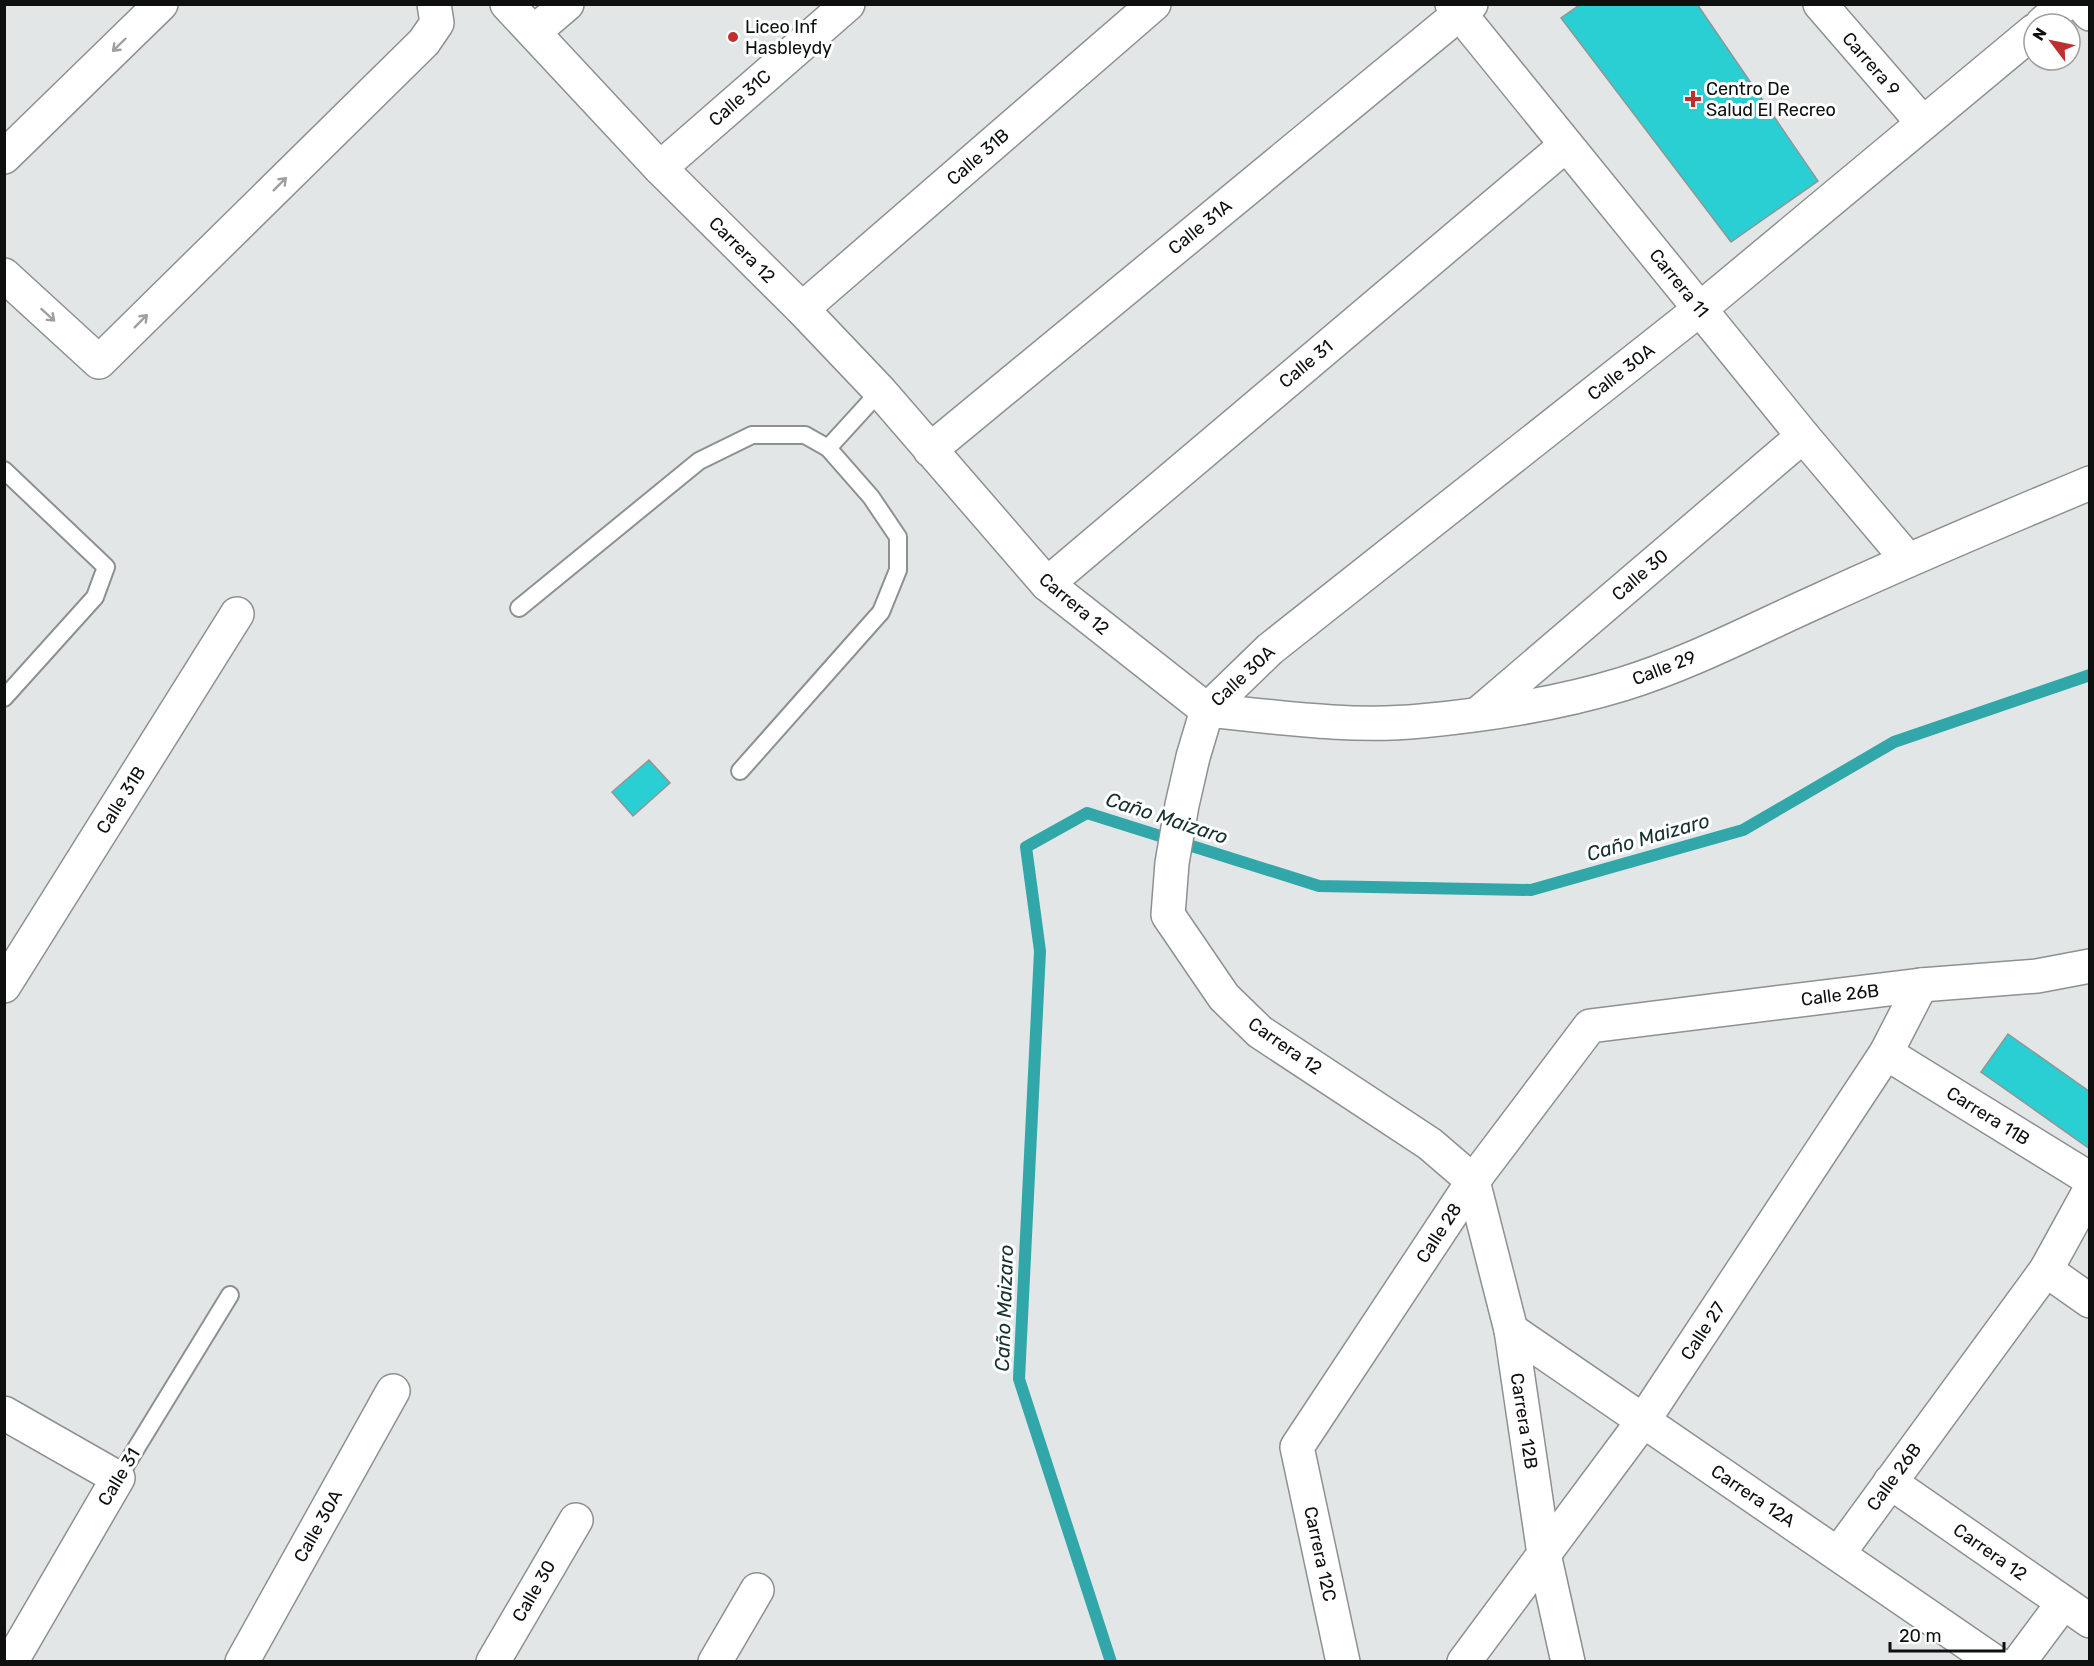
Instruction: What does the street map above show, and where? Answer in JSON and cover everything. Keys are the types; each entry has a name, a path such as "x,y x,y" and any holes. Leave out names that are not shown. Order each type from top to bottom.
{"street":[{"path":"4,157 161,4"},
{"path":"4,275 99,362 424,42 437,23 434,4"},
{"name":"Carrera 12","path":"507,4 660,168 802,309 880,391 1047,584 1207,710 1193,757 1172,863 1168,915 1224,997 1241,1016 1260,1032 1430,1144 1473,1181"},
{"path":"534,32 567,4"},
{"name":"Calle 31C","path":"660,168 848,4"},
{"name":"Calle 31B","path":"802,309 1154,4"},
{"name":"Carrera 9","path":"1820,4 1923,123"},
{"path":"2081,4 2090,14"},
{"name":"Carrera 11","path":"1461,8 1566,145 1803,436 1908,560"},
{"name":"Calle 31A","path":"930,450 1461,8"},
{"name":"Calle 30A","path":"1207,710 1270,649 1700,309 2022,40"},
{"name":"Calle 31","path":"1047,584 1566,145"},
{"name":"Calle 30","path":"1478,715 1803,436"},
{"name":"Calle 29","path":"1207,710 1302,719 1418,722 1478,715 1621,684 1674,666 1908,560 2090,483"},
{"name":"Calle 31B","path":"4,986 237,614"},
{"name":"Calle 26B","path":"1590,1026 1921,985 2037,976 2090,966"},
{"name":"Calle 27","path":"1464,1662 1643,1422 1886,1053 1921,985"},
{"name":"Calle 28","path":"1297,1447 1473,1181 1590,1026"},
{"name":"Carrera 11B","path":"1886,1053 2090,1179"},
{"name":"Carrera 12B","path":"1473,1181 1511,1330 1544,1554 1568,1662"},
{"name":"Calle 26B","path":"1838,1554 2046,1270 2090,1190"},
{"path":"2046,1270 2090,1300"},
{"name":"Carrera 12A","path":"1511,1330 1995,1662"},
{"name":"Calle 30A","path":"242,1662 393,1392"},
{"path":"4,1413 118,1478"},
{"name":"Carrera 12C","path":"1297,1447 1343,1662"},
{"name":"Calle 31","path":"20,1653 118,1478"},
{"name":"Carrera 12","path":"1890,1482 2090,1622"},
{"name":"Calle 30","path":"493,1662 576,1520"},
{"path":"714,1662 757,1590"},
{"path":"2019,1662 2062,1603"}],"lane":[{"path":"828,448 880,391"},
{"path":"519,608 699,461 752,435 805,435 828,448 871,497 898,537 898,570 881,612 740,771"},
{"path":"4,470 106,567 95,597 4,698"},
{"name":"Calle 31","path":"118,1478 230,1295"}],"building":[{"name":"Centro De Salud El Recreo","path":"1581,4 1697,4 1818,181 1731,242 1561,18"},
{"path":"649,760 670,783 633,816 612,792"},
{"path":"2008,1034 2090,1092 2090,1149 1981,1072"}],"waterway":[{"name":"Caño Maizaro","path":"1111,1662 1019,1379 1040,951 1026,847 1087,813 1319,886 1531,890 1743,830 1894,742 2090,675"}],"place":[{"name":"Liceo Inf Hasbleydy","path":"733,37"},
{"name":"Centro De Salud El Recreo","path":"1693,99"}]}
